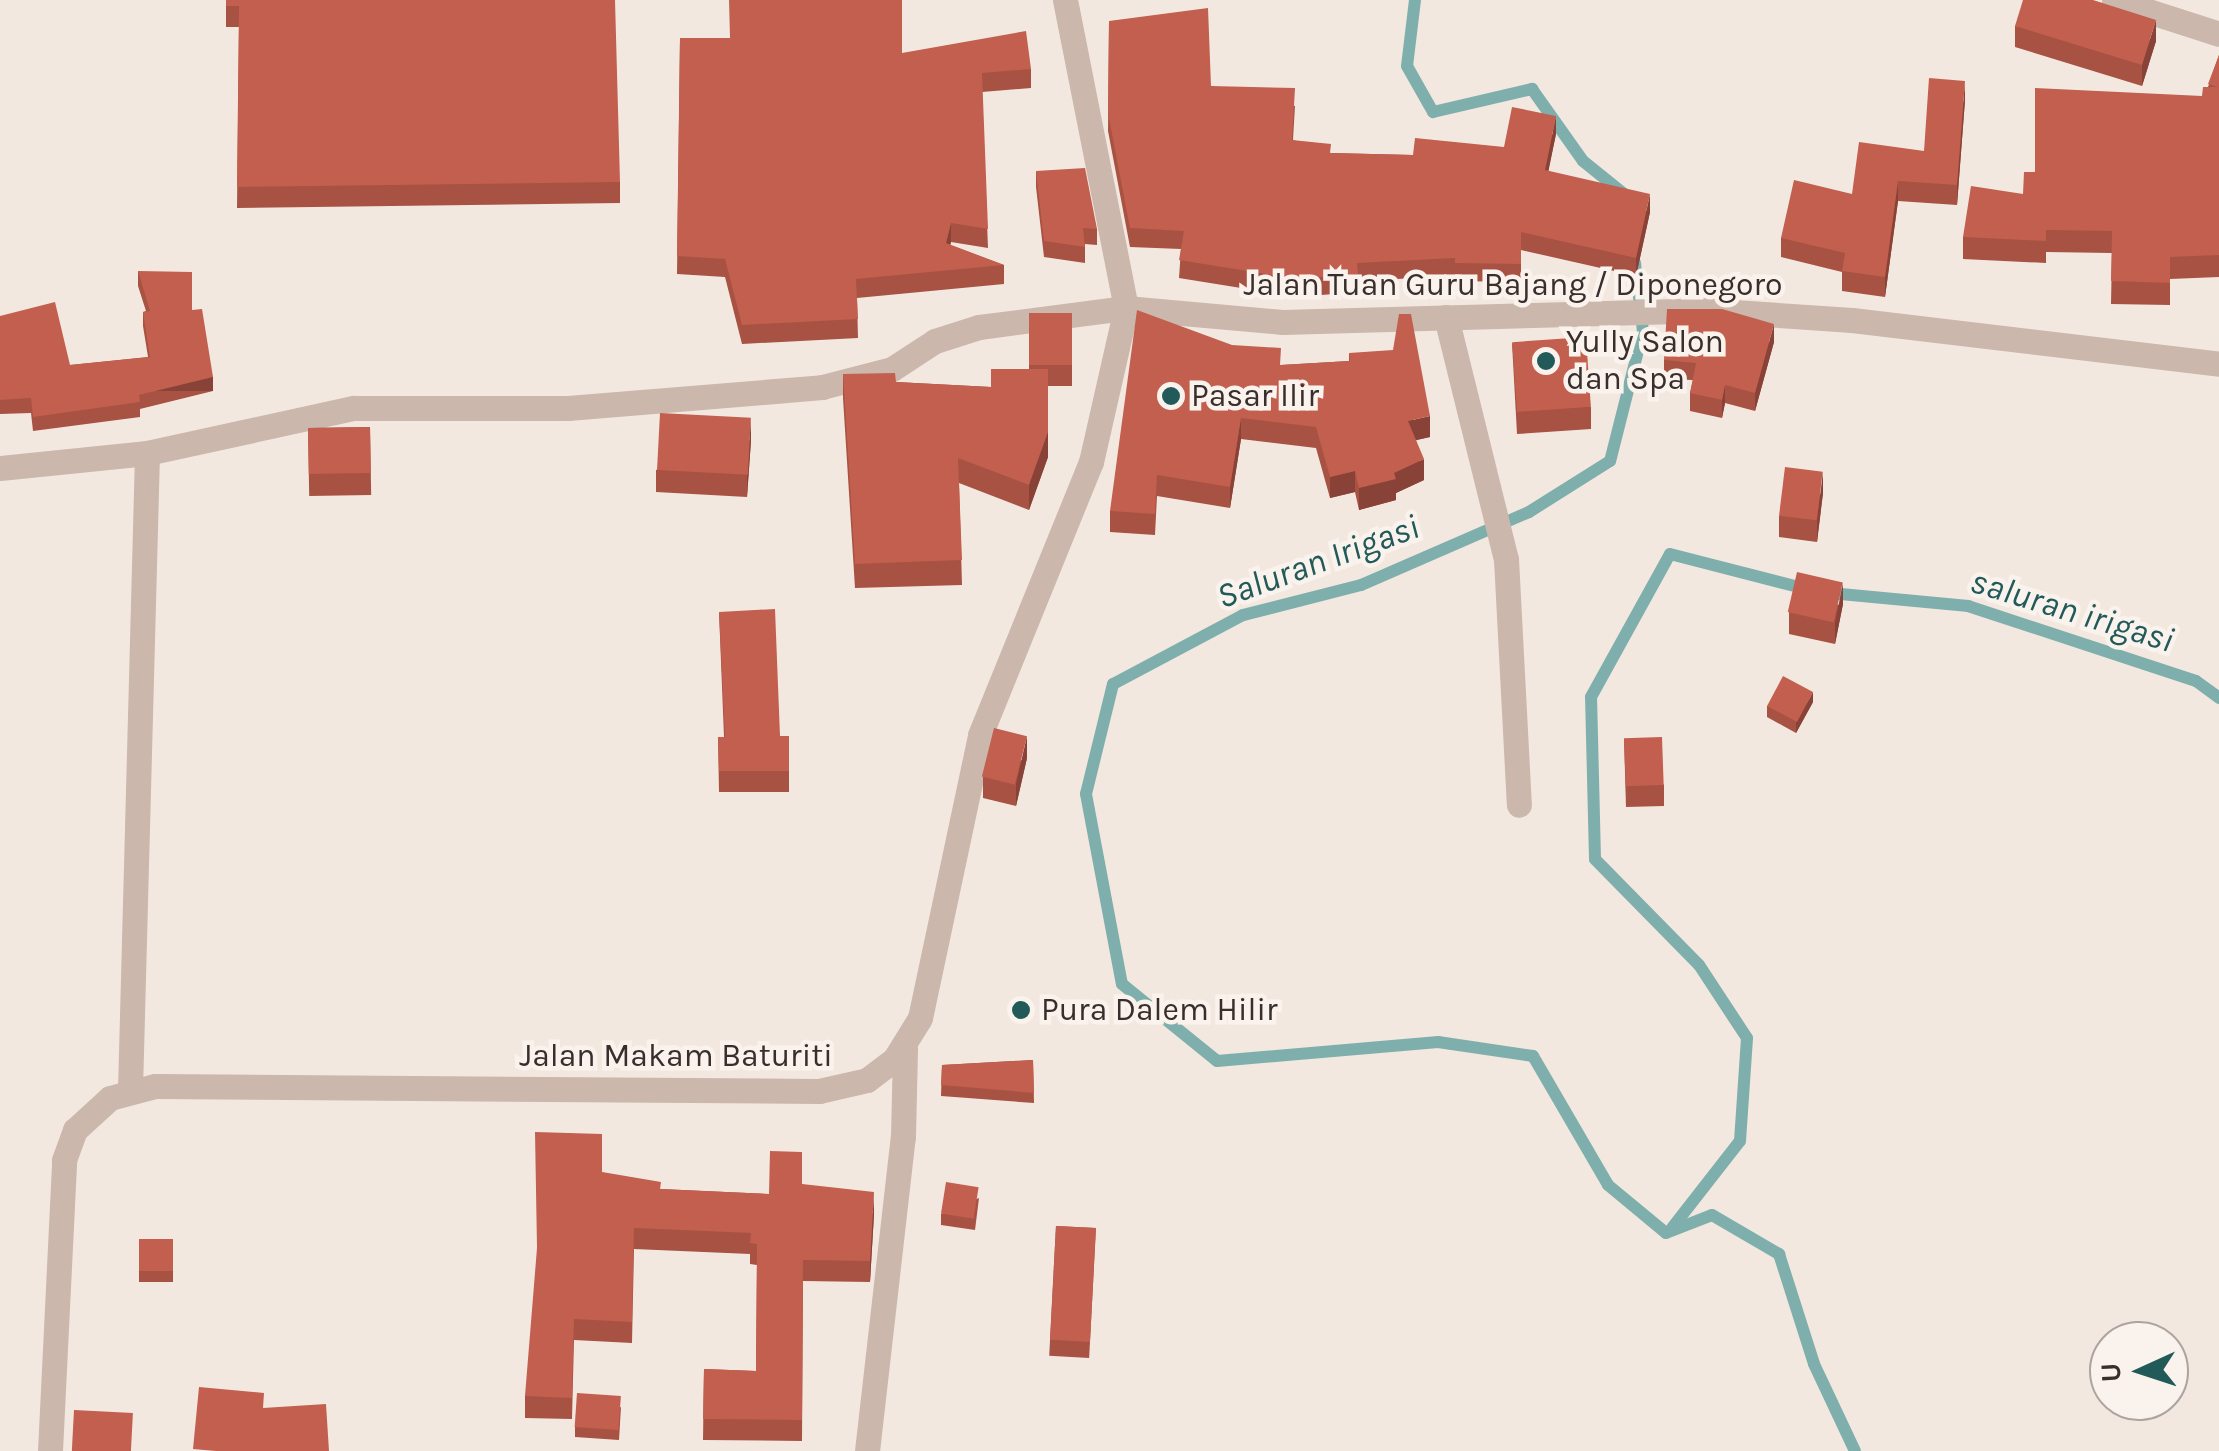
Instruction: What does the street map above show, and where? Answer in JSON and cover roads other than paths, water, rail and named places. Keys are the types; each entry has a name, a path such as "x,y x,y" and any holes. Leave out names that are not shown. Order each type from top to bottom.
{"street":[{"path":"0,468 148,453 354,408 568,408 822,387 892,370 935,342 978,327 1126,308 1065,0"},
{"path":"2114,0 2219,34"},
{"name":"Jalan Tuan Guru Bajang / Diponegoro","path":"1126,308 1241,322 1705,310 1852,320 2219,364"},
{"name":"Jalan Makam Baturiti","path":"130,1090 836,1091 882,1072 905,1048 920,1018 980,735 1090,462 1126,308"},
{"path":"1446,316 1506,559 1520,805"},
{"path":"50,1451 64,1160 85,1118 130,1090 148,453"},
{"path":"866,1451 888,1291 905,1048"}],"waterway":[{"name":"Saluran Irigasi","path":"1415,0 1407,66 1433,112 1532,89 1583,161 1624,194"},
{"name":"Saluran Irigasi","path":"1635,263 1643,331 1610,461 1529,512 1361,585 1243,615 1113,684 1086,794 1122,984 1217,1061 1438,1042 1533,1056 1608,1185 1666,1233 1712,1215 1779,1254 1814,1364 1855,1451"},
{"name":"saluran irigasi","path":"1672,1228 1740,1141 1747,1038 1699,965 1595,859 1591,697 1670,554 1810,590"},
{"name":"saluran irigasi","path":"1830,593 1968,606 2196,681 2219,698"}],"place":[{"name":"Yully Salon dan Spa","path":"1546,361"},
{"name":"Pasar Ilir","path":"1171,396"},
{"name":"Pura Dalem Hilir","path":"1021,1010"}]}
